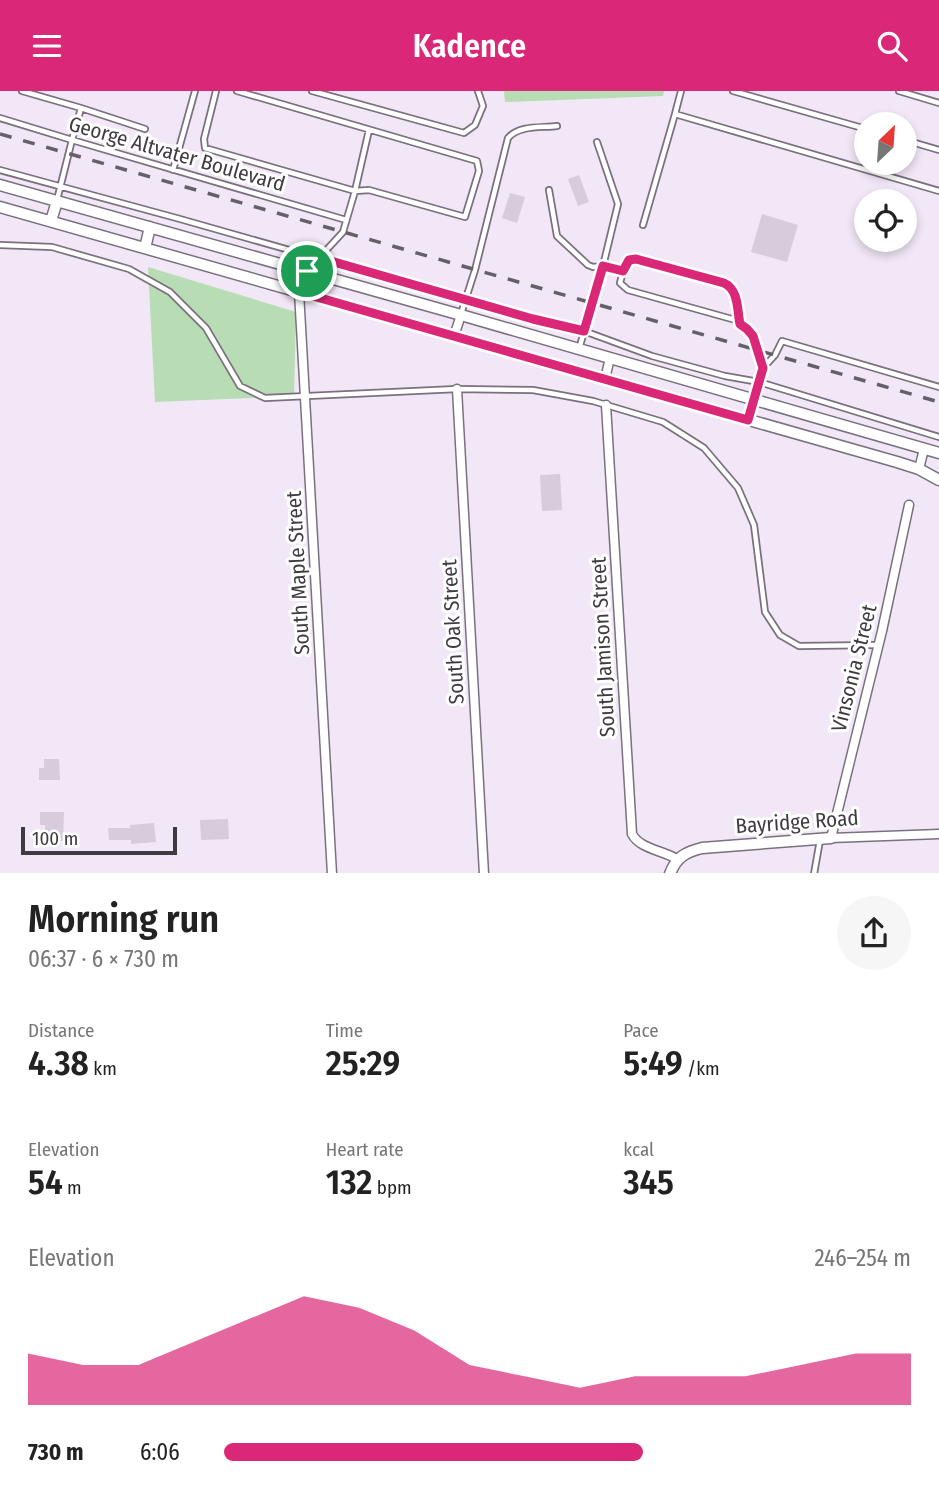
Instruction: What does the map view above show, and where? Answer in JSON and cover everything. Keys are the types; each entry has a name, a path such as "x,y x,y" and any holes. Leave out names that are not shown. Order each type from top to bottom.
{"street":[{"path":"0,185 939,453"},
{"path":"51,221 57,201"},
{"path":"0,207 919,469 939,480"},
{"path":"145,248 150,227"},
{"name":"South Maple Street","path":"307,271 299,292 332,873"},
{"path":"454,336 461,315"},
{"path":"605,379 610,358"},
{"name":"South Oak Street","path":"457,389 484,873"},
{"path":"748,420 754,399"},
{"name":"South Jamison Street","path":"606,405 632,834 641,844 677,859"},
{"path":"919,469 924,449"},
{"name":"Vinsonia Street","path":"825,839 879,645 909,505"},
{"name":"Bayridge Road","path":"677,859 702,848 939,834"},
{"path":"670,873 677,859"}],"lane":[{"path":"22,91 145,129"},
{"path":"173,170 195,91"},
{"path":"216,91 204,139 205,148 355,191 369,190 465,217 479,171 477,161 237,91"},
{"path":"312,91 464,133 475,125 483,106 478,91"},
{"path":"643,225 681,91"},
{"path":"733,91 854,126"},
{"path":"899,91 939,103"},
{"path":"57,201 81,108"},
{"path":"675,114 939,191"},
{"name":"George Altvater Boulevard","path":"0,118 346,220"},
{"path":"461,315 508,138 519,130 557,126"},
{"path":"307,271 340,236 355,191 369,129"},
{"path":"579,349 618,204 597,142"},
{"path":"917,144 939,150"},
{"path":"0,170 584,331 652,356 725,376 759,382 939,437"},
{"path":"549,190 557,236 588,265 623,271"},
{"path":"0,245 52,247 129,269 170,292 206,328 240,386 265,398 457,389 533,390 593,401 663,422 704,448 738,488 754,524 765,612 780,635 799,646 879,645"},
{"path":"739,321 628,290 620,283 623,271 629,260 636,259 731,286 740,324 753,336 763,368"},
{"path":"754,399 763,368 775,355 782,341 939,387"},
{"path":"814,873 825,839"}],"green space":[{"path":"504,91 664,91 663,96 505,102"},
{"path":"148,267 296,312 294,396 155,402"}],"building":[{"path":"579,175 589,202 578,206 568,179"},
{"path":"510,193 525,197 517,223 502,218"},
{"path":"762,214 798,225 787,262 751,252"},
{"path":"560,474 562,510 542,511 540,475"},
{"path":"44,759 59,759 60,780 39,780 39,768 44,768"},
{"path":"40,812 64,812 63,841 45,841 45,825 40,825"},
{"path":"228,819 229,839 201,840 200,820"},
{"path":"154,823 156,842 131,844 131,840 109,840 108,828 130,828 130,825"}],"railway":[{"path":"0,134 939,402"}],"route":[{"path":"320,258 584,331 603,266 623,271 629,260 636,259 731,286 740,324 753,336 763,368 748,420 299,292 307,271 320,258"}]}
